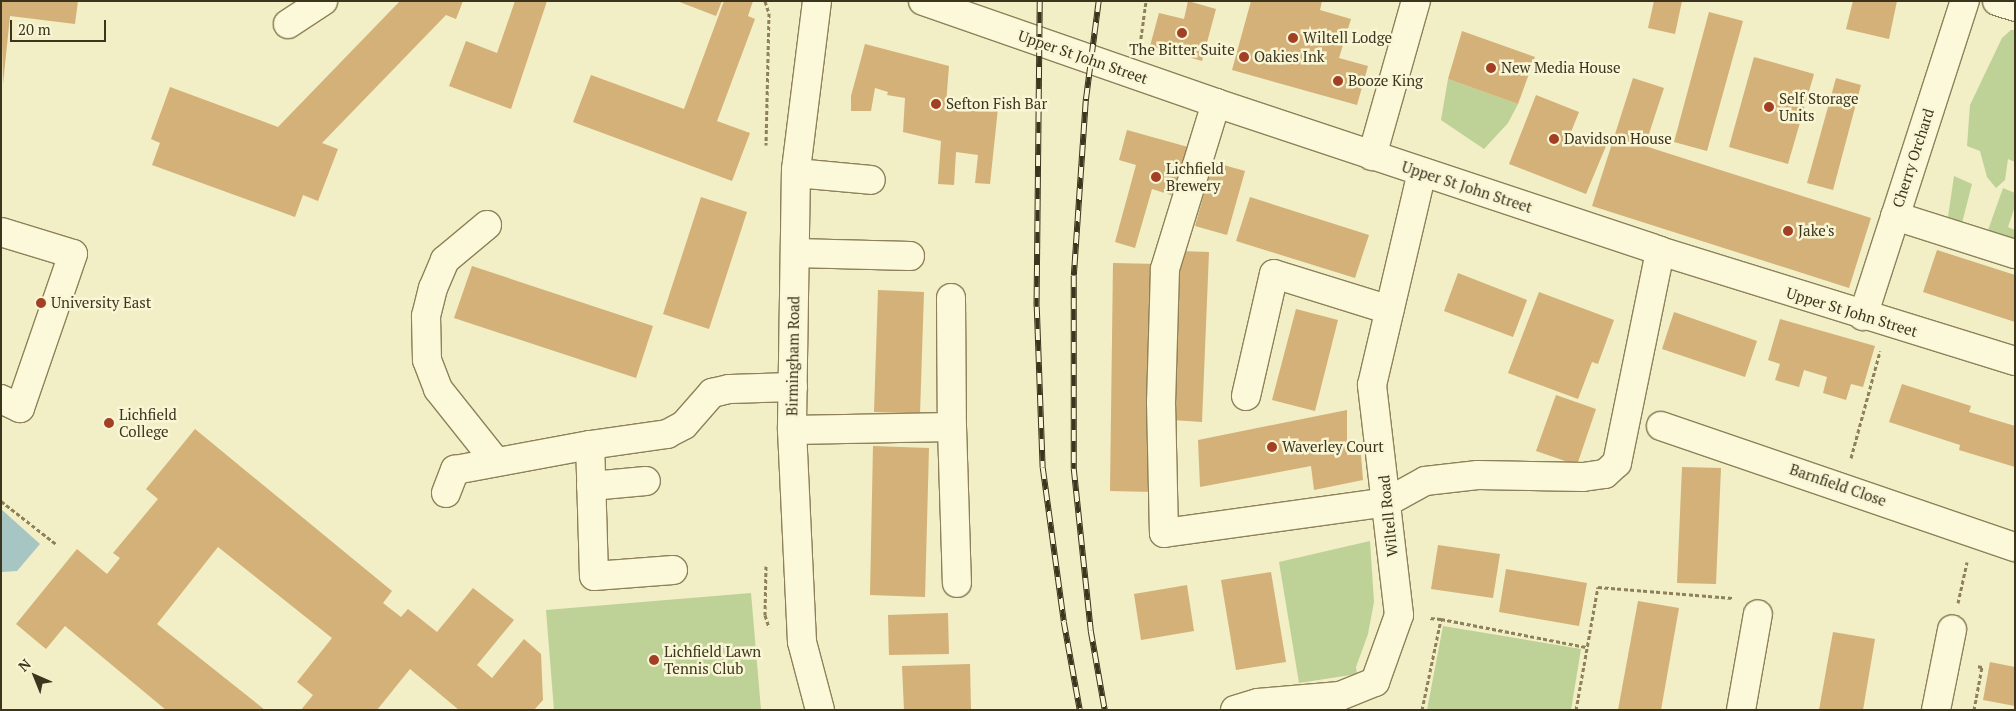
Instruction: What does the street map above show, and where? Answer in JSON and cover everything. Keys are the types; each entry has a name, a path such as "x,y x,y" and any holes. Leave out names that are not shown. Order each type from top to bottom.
{"street":[{"path":"288,24 323,1"},
{"name":"Birmingham Road","path":"817,1 796,173 792,430 802,642 820,710"},
{"name":"Upper St John Street","path":"923,1 1372,156 1660,251 1876,320 2015,360"},
{"path":"1372,156 1416,1"},
{"name":"Cherry Orchard","path":"1876,320 1895,216 1965,1"},
{"path":"1997,1 2015,6"},
{"path":"1216,103 1165,269 1161,402 1164,533 1387,502 1425,481 1478,475 1583,477 1605,474 1617,463 1660,251"},
{"name":"Wiltell Road","path":"1236,710 1258,703 1340,696 1376,682 1399,615 1372,385 1422,172"},
{"path":"796,173 871,180"},
{"path":"1895,216 2015,254"},
{"path":"487,225 445,260 433,288 426,316 427,360 438,389 496,462"},
{"path":"1,232 73,254 20,408 1,399"},
{"path":"795,253 910,256"},
{"path":"1246,396 1274,274 1390,310"},
{"path":"951,298 952,427 957,583"},
{"path":"446,493 454,470 590,445 668,434 684,425 712,393 730,389 793,387"},
{"name":"Barnfield Close","path":"1661,426 1843,486 2015,547"},
{"path":"792,430 952,427"},
{"path":"590,445 594,576 673,570"},
{"path":"591,486 646,481"},
{"path":"1741,710 1758,614"},
{"path":"1936,710 1952,630"}],"path":[{"path":"1137,75 1146,1"},
{"path":"1843,486 1876,320"},
{"path":"1,501 56,544"},
{"path":"1952,630 1974,532"},
{"path":"1576,710 1598,587 1758,600 1758,614"},
{"path":"1399,615 1441,619 1587,647"},
{"path":"1422,710 1441,619"}],"green space":[{"path":"2011,30 2015,30 2015,162 2008,159 2005,180 1996,188 1987,177 1980,151 1967,146 1970,105 2002,38"},
{"path":"1448,79 1518,104 1508,123 1484,149 1441,120"},
{"path":"1954,176 1972,184 1962,223 1948,217"},
{"path":"2003,188 2015,193 2015,206 2008,227 2015,230 2015,244 1987,233"},
{"path":"1370,541 1374,602 1368,634 1356,667 1357,674 1299,683 1279,562"},
{"name":"Lichfield Lawn Tennis Club","path":"751,593 761,710 554,710 546,610"},
{"path":"1443,626 1581,649 1571,710 1427,710"}],"water":[{"path":"1,509 40,544 17,571 1,572"}],"building":[{"path":"1,1 78,1 75,24 10,16 3,84"},
{"path":"400,1 463,1 456,19 446,15 322,143 338,149 318,201 303,195 295,217 152,165 160,143 151,139 170,87 278,127"},
{"path":"515,1 547,1 511,109 449,86 466,41 497,53"},
{"path":"677,1 722,1 716,16"},
{"path":"724,1 753,1 748,16 755,19 717,121 750,133 732,181 573,122 591,75 684,109"},
{"name":"The Bitter Suite","path":"1188,1 1216,9 1202,61 1150,46 1159,13 1184,19"},
{"name":"Wiltell Lodge","path":"1251,1 1322,1 1320,10 1351,19 1339,58 1368,66 1357,105 1232,70"},
{"path":"1654,1 1682,1 1675,34 1648,28"},
{"path":"1853,1 1897,1 1889,39 1846,29"},
{"path":"1709,12 1743,21 1707,151 1674,142"},
{"name":"New Media House","path":"1462,31 1535,57 1518,104 1448,79"},
{"path":"865,44 949,66 946,104 998,108 990,184 975,183 978,155 956,152 954,185 938,184 941,141 903,132 905,98 887,95 888,92 875,88 871,111 851,111 851,96"},
{"path":"1754,57 1814,74 1788,164 1729,147"},
{"path":"1633,78 1664,88 1645,146 1871,218 1849,288 1592,206"},
{"path":"1836,78 1861,85 1833,190 1807,183"},
{"name":"Davidson House","path":"1536,95 1579,112 1571,132 1606,146 1586,194 1509,164"},
{"name":"Lichfield Brewery","path":"1127,130 1188,147 1174,196 1152,189 1135,248 1115,242 1136,165 1119,160"},
{"path":"1213,162 1245,171 1227,235 1195,226"},
{"path":"701,197 747,212 709,329 663,314"},
{"path":"1250,197 1369,235 1355,278 1236,241"},
{"path":"1937,250 2015,275 2015,322 1923,292"},
{"path":"1179,251 1209,252 1202,422 1172,420"},
{"path":"1113,263 1157,264 1154,492 1110,491"},
{"path":"472,266 653,326 636,378 454,318"},
{"path":"1458,273 1527,300 1513,337 1444,311"},
{"path":"878,290 924,292 920,414 874,412"},
{"path":"1539,292 1614,320 1598,364 1592,362 1578,399 1508,373"},
{"name":"Waverley Court","path":"1296,309 1338,320 1315,411 1272,400"},
{"path":"1674,312 1757,341 1745,377 1662,349"},
{"path":"1780,319 1875,346 1863,387 1851,384 1846,400 1823,393 1827,377 1804,370 1799,387 1775,380 1780,364 1768,360"},
{"path":"1902,384 1971,406 1969,412 2015,426 2015,467 1959,450 1960,445 1889,422"},
{"path":"1556,395 1596,409 1577,465 1536,451"},
{"name":"Waverley Court","path":"1347,410 1347,455 1361,455 1363,480 1314,490 1311,466 1200,487 1198,440"},
{"path":"195,429 392,591 383,603 401,617 408,609 437,632 473,588 514,620 477,665 492,678 524,639 541,654 543,700 534,710 459,710 410,669 377,710 301,710 313,695 297,682 332,638 218,547 157,624 265,710 166,710 65,626 46,649 16,624 77,549 107,574 120,558 113,553 158,499 146,489"},
{"path":"873,446 929,448 925,597 870,595"},
{"path":"1682,467 1721,468 1716,584 1677,583"},
{"path":"1438,545 1500,554 1493,598 1431,589"},
{"path":"1506,569 1587,583 1579,626 1499,612"},
{"path":"1271,572 1286,662 1236,670 1221,580"},
{"path":"1187,585 1194,631 1141,640 1134,594"},
{"path":"1638,601 1679,608 1661,710 1618,710"},
{"path":"948,613 949,654 889,655 888,615"},
{"path":"1833,632 1875,639 1863,710 1819,710"},
{"path":"1990,662 2015,667 2015,706 1983,700"},
{"path":"970,664 971,710 904,710 902,666"}],"railway":[{"path":"1040,1 1037,307 1043,468 1064,622 1080,710"},
{"path":"1099,1 1086,101 1074,276 1074,469 1091,631 1105,710"}],"place":[{"name":"The Bitter Suite","path":"1182,33"},
{"name":"Wiltell Lodge","path":"1293,38"},
{"name":"Oakies Ink","path":"1244,57"},
{"name":"New Media House","path":"1491,68"},
{"name":"Booze King","path":"1338,81"},
{"name":"Sefton Fish Bar","path":"936,104"},
{"name":"Self Storage Units","path":"1769,107"},
{"name":"Davidson House","path":"1554,139"},
{"name":"Lichfield Brewery","path":"1156,177"},
{"name":"Jake's","path":"1788,231"},
{"name":"University East","path":"41,303"},
{"name":"Lichfield College","path":"109,423"},
{"name":"Waverley Court","path":"1272,447"},
{"name":"Lichfield Lawn Tennis Club","path":"654,660"}]}
